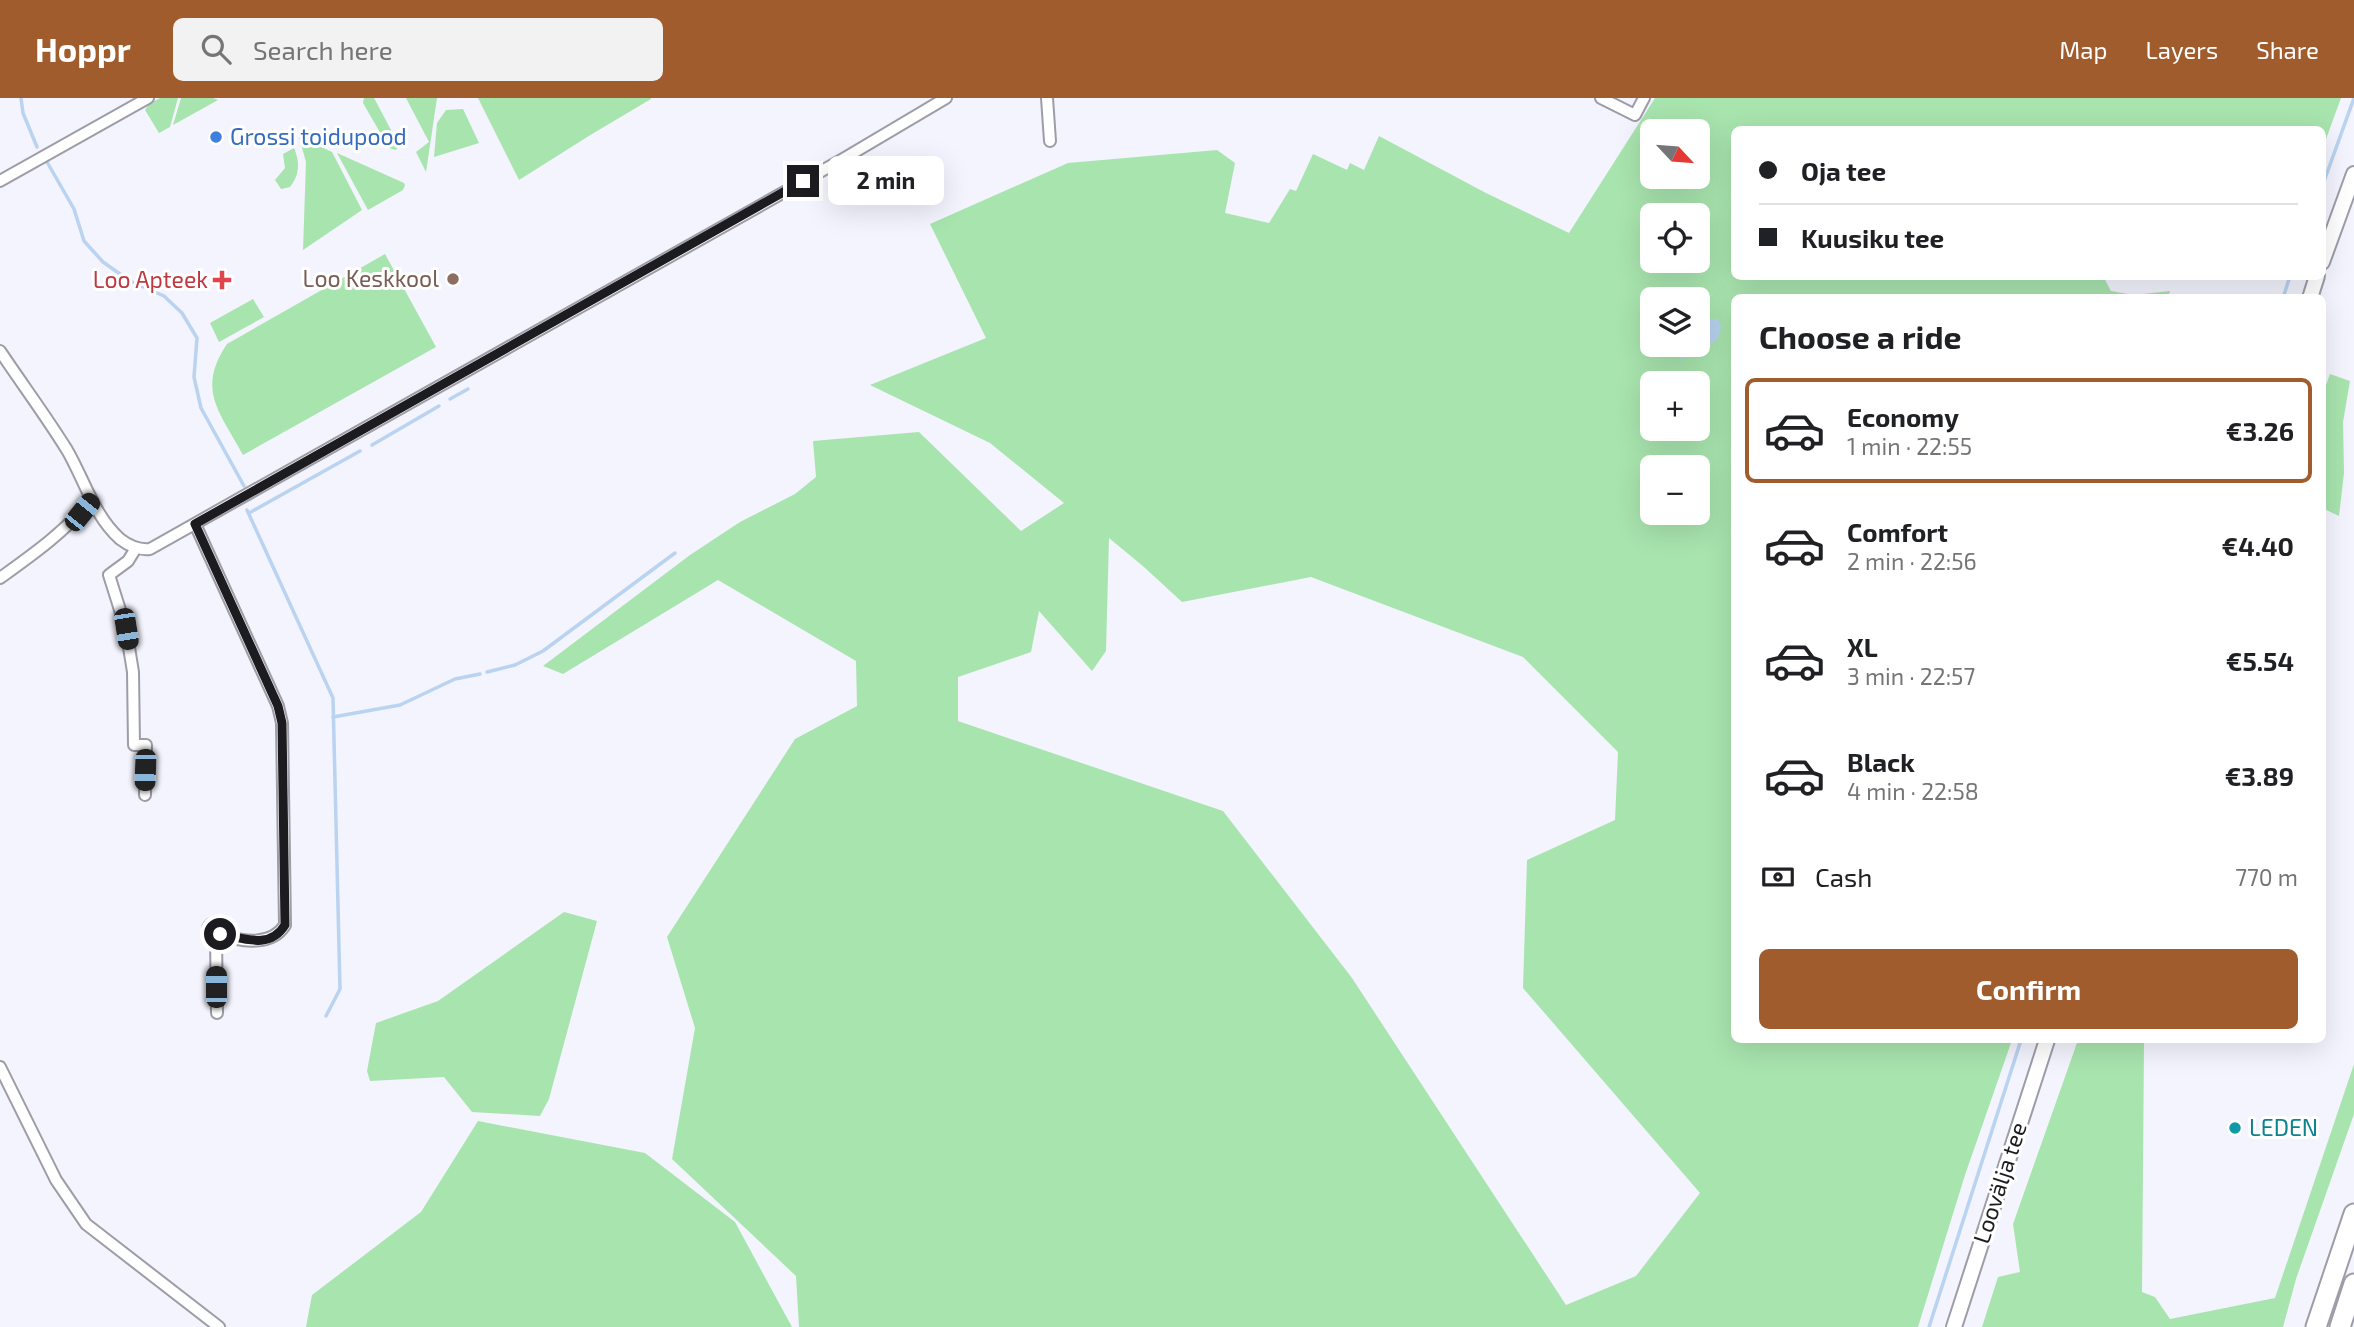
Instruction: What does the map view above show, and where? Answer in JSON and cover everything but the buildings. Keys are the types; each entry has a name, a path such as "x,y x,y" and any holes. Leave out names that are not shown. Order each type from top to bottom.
{"highway":[{"path":"2316,1327 2354,1214"},
{"path":"2340,1327 2354,1284"}],"street":[{"path":"0,181 148,98"},
{"path":"0,351 66,449 91,500 118,537 136,548 150,549 946,98"},
{"path":"1047,98 1050,141"},
{"path":"1601,98 1634,115 1644,98"},
{"path":"2326,251 2354,174"},
{"path":"0,578 34,554 82,512 91,500"},
{"path":"195,524 278,706 282,723 285,925 271,938 260,940 234,939 219,935 217,1013"},
{"path":"136,548 128,561 109,575 126,629 133,672 134,745 146,745 145,795"},
{"name":"Loovälja tee","path":"1954,1327 2045,1043"},
{"path":"0,1067 56,1180 86,1224 219,1327"}],"green space":[{"path":"160,98 178,98 170,127 159,133 145,110 149,104"},
{"path":"181,98 213,98 218,100 173,125"},
{"path":"364,98 374,98 399,145 396,150 389,148 363,103"},
{"path":"406,98 437,98 426,172 416,152 429,142"},
{"path":"478,98 651,98 651,99 519,180"},
{"path":"1655,98 2341,98 2326,139 2326,126 1731,126 1731,280 2105,280 2111,291 2128,294 1731,294 1731,1043 2011,1043 1965,1175 1918,1327 799,1327 796,1276 672,1159 695,1028 667,937 795,739 857,706 856,661 718,580 563,674 543,666 690,555 740,522 795,494 816,477 813,441 919,432 1021,531 1064,503 990,443 870,385 986,338 930,224 1068,163 1217,150 1235,163 1225,213 1269,223 1290,189 1296,191 1313,154 1347,170 1350,163 1364,170 1379,136 1486,193 1569,233 1640,122 1640,189 1710,189 1710,119 1642,119","holes":["1109,538 1182,602 1311,577 1523,657 1618,752 1615,820 1527,860 1523,988 1700,1193 1636,1276 1566,1305 1352,978 1223,811 958,721 958,677 1031,652 1039,611 1092,671 1106,651"]},
{"path":"463,109 479,143 434,157 437,123 446,110"},
{"path":"299,137 332,152 362,210 303,250 306,162"},
{"path":"294,148 298,163 297,173 290,187 281,189 275,180 285,168 283,154"},
{"path":"337,153 404,183 403,190 368,210"},
{"path":"385,254 436,347 243,455 220,413 212,388 218,360 227,344"},
{"path":"2170,291 2169,294 2143,294"},
{"path":"253,299 264,317 219,342 210,323"},
{"path":"2330,374 2350,381 2343,422 2344,473 2339,516 2326,510 2326,385"},
{"path":"564,912 597,921 549,1099 540,1116 472,1112 444,1077 370,1081 367,1071 376,1023 438,1001"},
{"path":"2077,1043 2144,1043 2142,1292 2155,1297 2170,1319 2275,1298 2354,1064 2354,1114 2296,1279 2283,1327 1982,1327 1998,1277 2020,1272 2013,1224"},
{"path":"478,1121 645,1153 735,1222 792,1327 306,1327 312,1295 421,1212"}],"water":[{"path":"1710,319 1718,319 1721,326 1718,339 1710,344"}],"waterway":[{"path":"21,98 23,113 37,147"},
{"path":"2326,176 2354,98"},
{"path":"47,162 74,209 84,241 103,262 130,281 164,296 182,313 197,338 194,377 201,408 244,486"},
{"path":"2284,294 2289,280"},
{"path":"450,399 468,389"},
{"path":"372,445 439,406"},
{"path":"249,513 360,451"},
{"path":"247,510 333,698 340,989 326,1016"},
{"path":"487,672 515,665 543,651 675,553"},
{"path":"333,717 400,705 455,679 480,674"},
{"path":"1929,1327 2020,1043"}],"place":[{"name":"Grossi toidupood","path":"216,137"},
{"name":"Loo Keskkool","path":"453,279"},
{"name":"Loo Apteek","path":"222,280"},
{"name":"LEDEN","path":"2235,1128"}],"route":[{"path":"220,934 234,939 260,940 271,938 285,925 282,723 278,706 195,524 803,181"}]}
